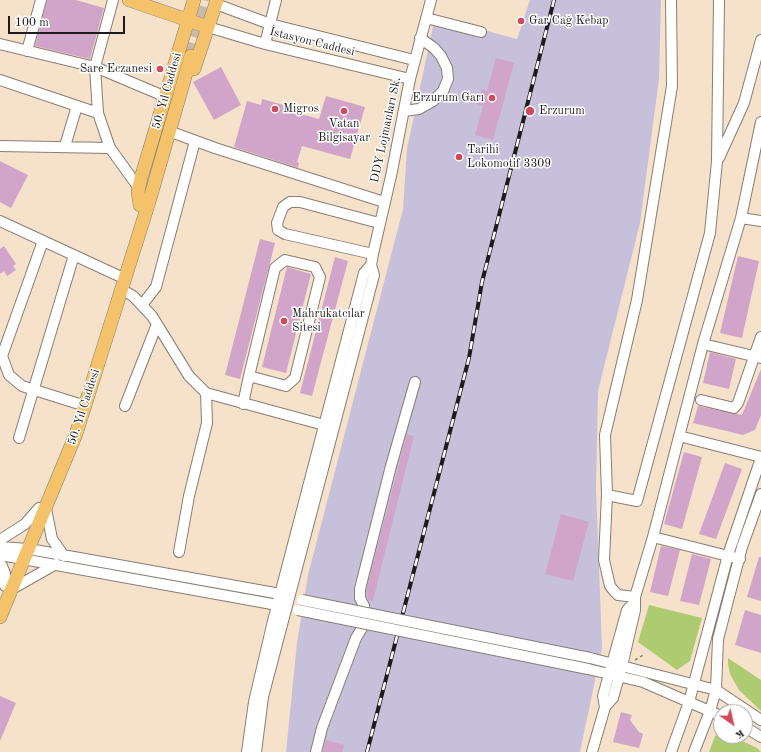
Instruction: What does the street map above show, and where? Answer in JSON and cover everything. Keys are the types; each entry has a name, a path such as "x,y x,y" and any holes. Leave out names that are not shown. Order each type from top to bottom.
{"main road":[{"path":"129,0 208,27"},
{"name":"50. Yıl Caddesi","path":"0,617 6,591 76,434 120,282 145,189 165,98 187,19 194,0"},
{"path":"201,0 216,2"},
{"name":"50. Yıl Caddesi","path":"145,189 160,177 216,2"},
{"name":"50. Yıl Caddesi","path":"42,508 67,442 120,282 140,205 145,189 188,55 140,205"}],"street":[{"path":"27,51 41,0"},
{"path":"113,0 95,67 98,113 110,148 145,189"},
{"path":"265,44 276,0"},
{"name":"DDY Lojmanları Sk.","path":"371,265 379,223 391,176 414,60 430,0"},
{"path":"635,600 618,595 610,586 604,560 607,495 605,435 637,300 672,86 671,0"},
{"path":"607,495 637,502 710,232 718,161 718,0"},
{"name":"İstasyon Caddesi","path":"216,2 270,24 414,60"},
{"path":"426,18 481,32"},
{"name":"İstasyon Caddesi","path":"208,27 265,44 410,79"},
{"path":"404,111 419,109 434,102 443,91 448,79 447,68 441,56 434,48 420,38"},
{"path":"718,161 744,103 761,40"},
{"path":"0,44 95,67 159,94 165,98"},
{"path":"1,83 98,113"},
{"path":"65,146 77,106"},
{"path":"592,752 605,707 603,696 617,672 636,610 635,600 703,344 741,218 761,122"},
{"path":"174,133 384,202"},
{"path":"142,305 156,286 195,141"},
{"path":"0,146 110,148"},
{"path":"373,254 285,234 278,230 277,223 283,207 290,202 300,202 379,223"},
{"path":"741,218 761,221"},
{"path":"1,223 74,255 120,282 142,305 157,324 189,376 206,393 324,425"},
{"path":"43,241 2,356 9,375 22,386 79,404"},
{"path":"19,438 74,255"},
{"path":"243,404 249,376 275,268 285,260 315,267 320,277 295,378 286,386 249,376"},
{"path":"285,595 324,425 364,273 371,265"},
{"path":"247,752 254,702 374,275 371,265"},
{"path":"125,406 157,324"},
{"path":"701,400 734,408 758,357 761,337"},
{"path":"703,344 758,357"},
{"path":"316,752 322,728 356,638 362,628 365,616 364,606 360,598 360,589 391,466 415,382"},
{"path":"179,552 189,496 207,424 206,393"},
{"path":"671,752 689,702 728,555 761,457 679,436"},
{"path":"694,752 710,711 716,690 718,640 740,559 761,494"},
{"path":"0,540 20,529 42,508 52,539 64,556"},
{"path":"653,536 740,559"},
{"path":"0,547 56,564 282,606 588,669 617,672 716,690 761,720"},
{"path":"0,555 23,553 64,556 285,595 302,600 612,663"},
{"path":"0,562 4,573 6,591 56,564"},
{"path":"635,600 627,610 612,663 617,672 713,712"},
{"path":"256,752 263,696 282,606"}],"shaded area":[{"path":"530,0 661,0 659,79 640,223 598,391 596,488 602,647 580,752 286,752 297,643 308,575 403,209 407,149 435,17 517,39"}],"green space":[{"path":"649,605 702,618 690,661 677,670 638,642"},
{"path":"728,658 761,680 761,711 739,690 730,674"},
{"path":"713,741 713,744 749,744 761,752 709,752"}],"building":[{"path":"47,0 76,0 104,8 90,59 35,46"},
{"name":"Erzurum Garı","path":"496,58 514,63 493,140 475,135 483,106 477,104 482,89 487,91"},
{"path":"221,67 241,105 214,120 193,82"},
{"path":"326,96 365,107 350,159 302,146 297,162 299,163 298,168 234,147 247,101 261,105 262,99 291,107 290,111 319,119"},
{"path":"0,161 28,175 11,208 0,202"},
{"path":"260,239 275,243 240,379 225,375"},
{"path":"4,246 16,264 13,266 16,270 7,276 4,271 0,274 0,249"},
{"path":"738,256 759,261 742,338 720,333"},
{"path":"335,257 348,261 312,396 300,393"},
{"path":"287,267 311,274 286,373 262,367"},
{"path":"710,352 736,359 729,389 703,383"},
{"path":"761,369 761,415 755,430 743,435 693,423 698,406 742,415"},
{"path":"407,434 414,436 373,601 368,600 366,590"},
{"path":"684,452 702,457 682,529 664,524"},
{"path":"725,463 742,469 716,539 699,534"},
{"path":"561,514 589,522 573,581 545,574"},
{"path":"661,546 680,550 668,596 650,592"},
{"path":"692,554 711,559 699,605 680,601"},
{"path":"759,557 761,557 761,601 747,597"},
{"path":"745,610 761,615 761,653 735,645"},
{"path":"0,696 16,703 0,741"},
{"path":"621,712 632,715 630,720 639,732 643,734 639,748 613,742"},
{"path":"326,740 344,745 342,752 323,752"}],"tunnel":[{"path":"191,56 208,0"}],"railway":[{"path":"367,752 469,358 482,282 554,0"}],"place":[{"name":"Gar Cağ Kebap","path":"521,21"},
{"name":"Sare Eczanesi","path":"160,69"},
{"name":"Erzurum Garı","path":"492,98"},
{"name":"Migros","path":"275,109"},
{"name":"Vatan Bilgisayar","path":"344,111"},
{"name":"Erzurum","path":"530,111"},
{"name":"Tarihi Lokomotif 3309","path":"459,157"},
{"name":"Mahrukatcılar Sitesi","path":"284,321"}]}
